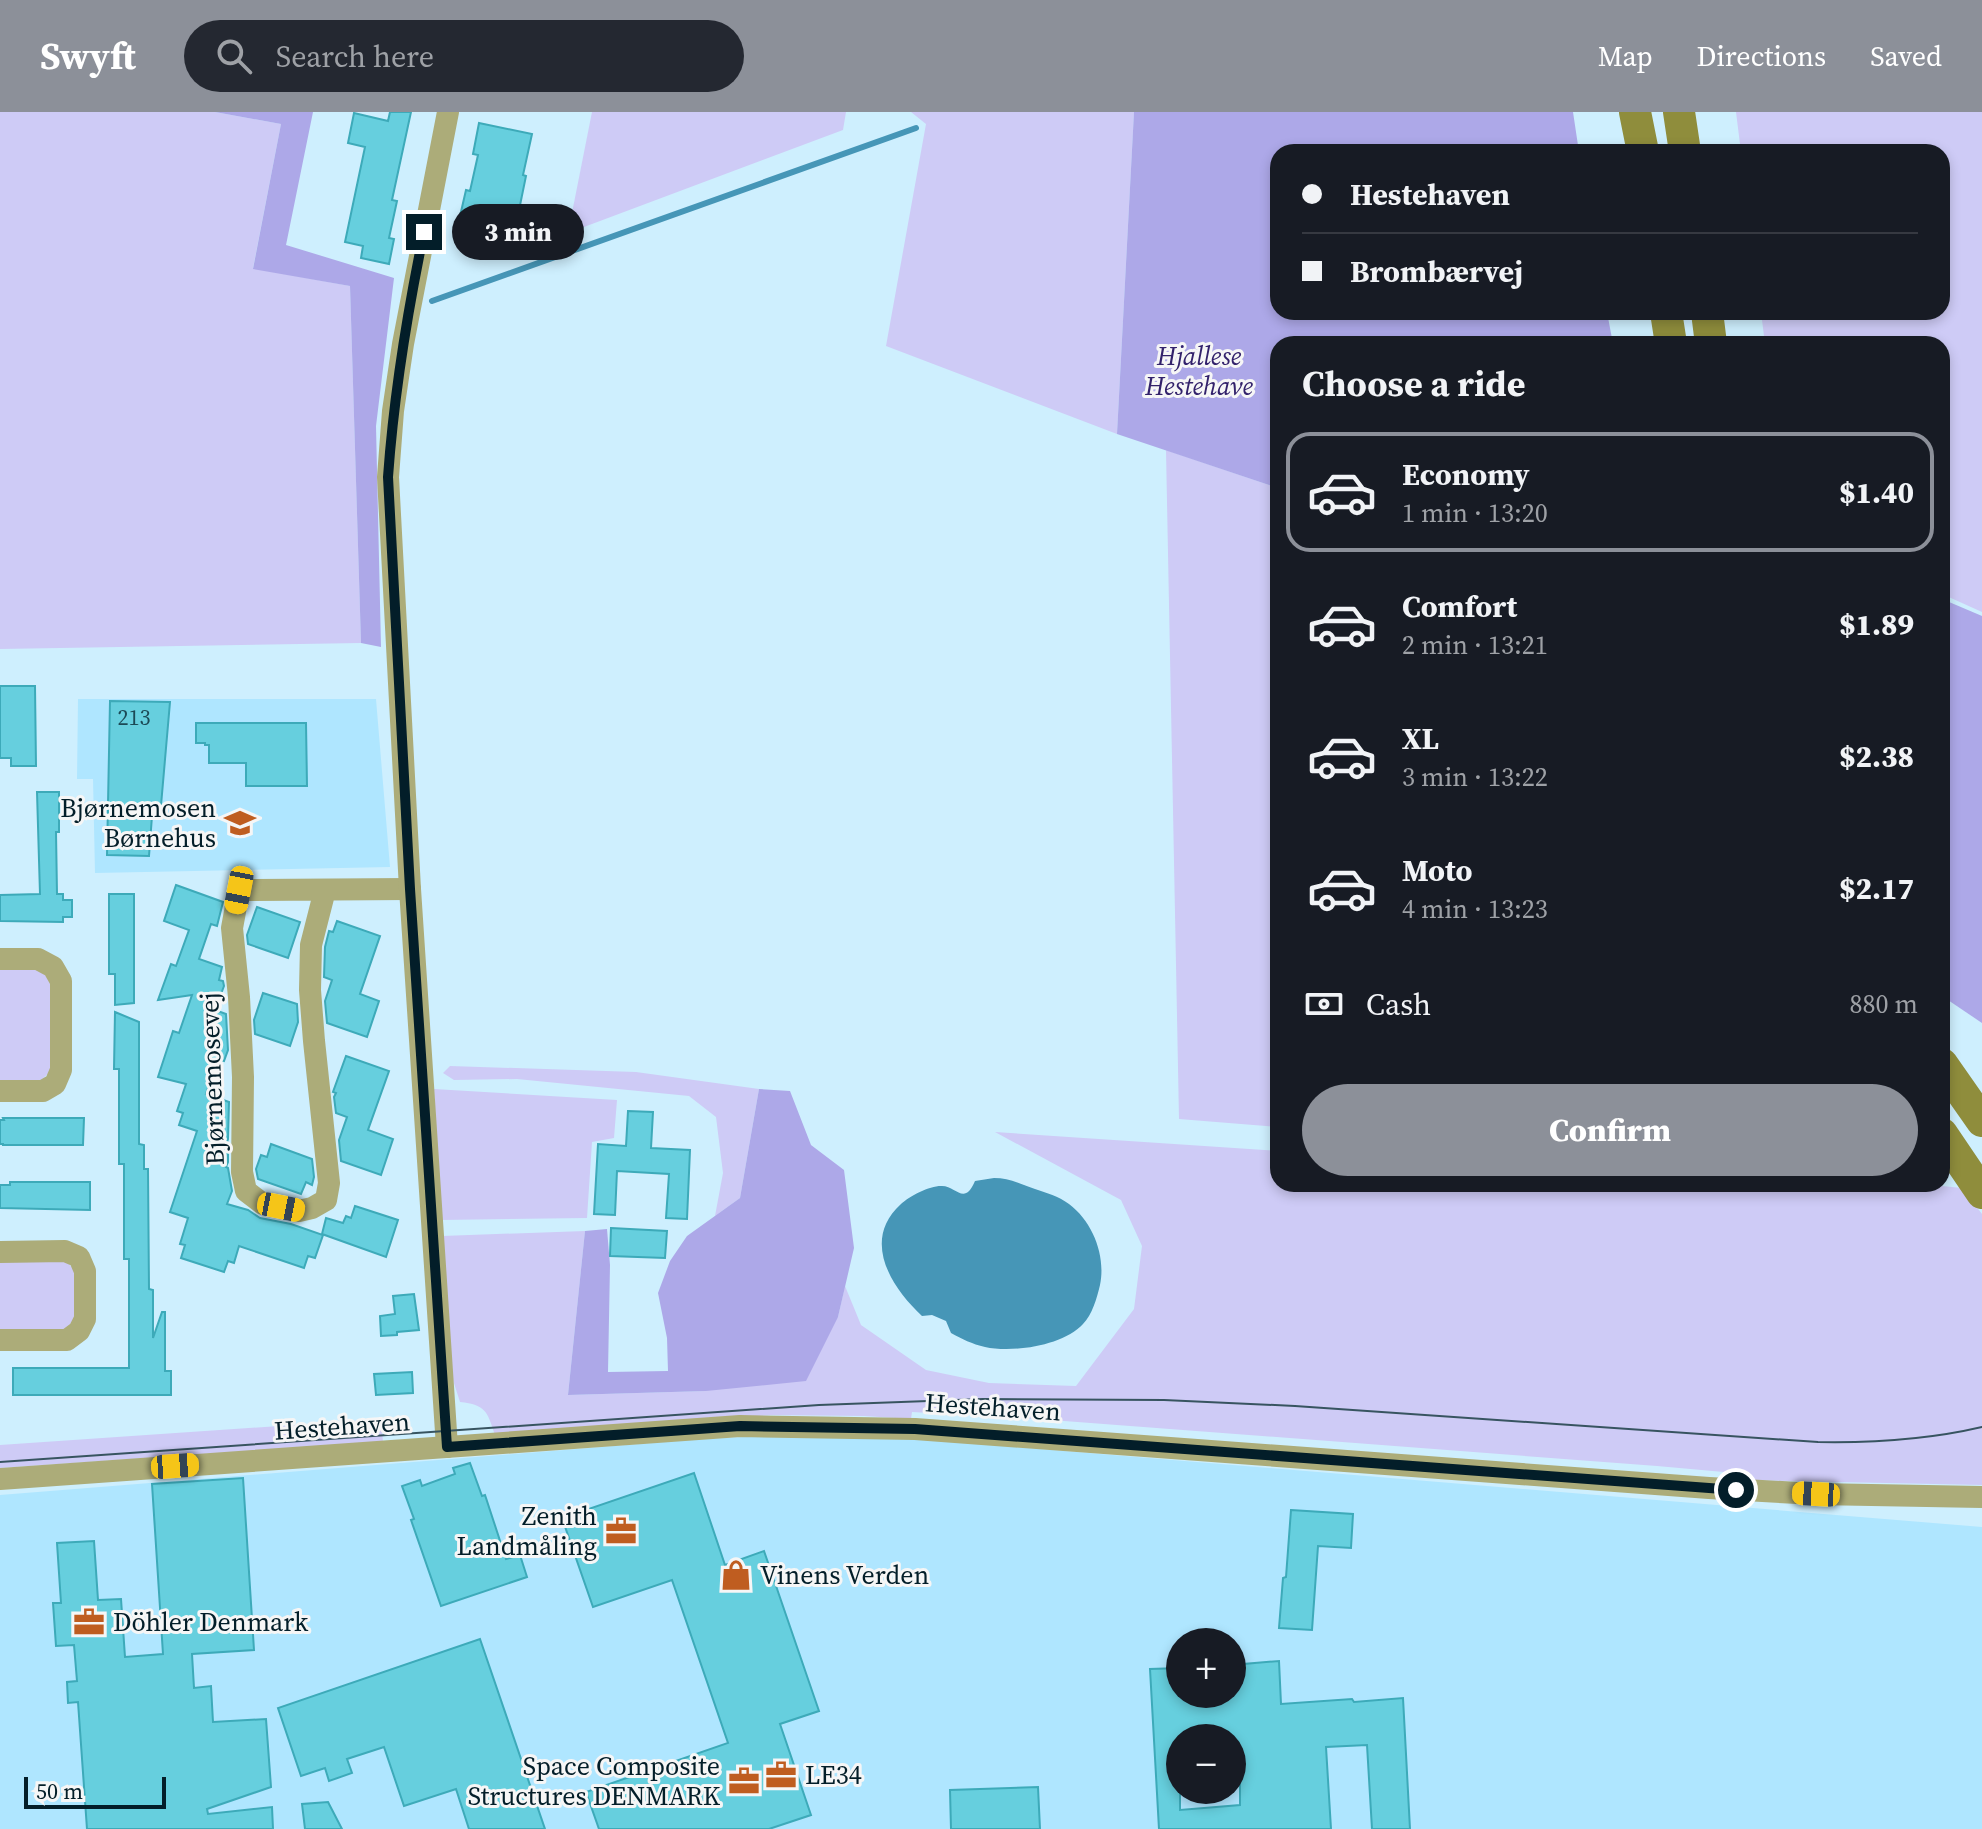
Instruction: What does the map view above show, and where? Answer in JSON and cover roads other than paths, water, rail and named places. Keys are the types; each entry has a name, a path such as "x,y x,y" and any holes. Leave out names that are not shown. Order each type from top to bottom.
{"street":[{"path":"447,1447 410,889 388,477 393,411 412,292 448,112"},
{"path":"1635,112 1641,144"},
{"path":"1679,112 1684,144"},
{"name":"Bjørnemosevej","path":"325,890 311,945 310,990 329,1183 326,1200 299,1211 263,1204 246,1191 242,1172 243,1077 232,928 239,890 410,889"},
{"path":"0,959 38,959 53,967 61,981 61,1070 55,1084 43,1091 0,1091"},
{"path":"1950,1075 1982,1121"},
{"path":"1950,1146 1982,1193"},
{"path":"0,1252 65,1251 79,1257 85,1271 85,1319 79,1331 67,1340 0,1340"},
{"name":"Hestehaven","path":"0,1479 740,1426 915,1429 1693,1487 1816,1494 1982,1497"}],"waterway":[{"path":"432,301 916,128"}],"tram line":[{"path":"0,1462 819,1405 983,1399 1164,1400 1295,1406 1818,1442 1900,1440 1982,1427"}],"place":[{"name":"Bjørnemosen Børnehus","path":"240,823"},
{"name":"Zenith Landmåling","path":"621,1531"},
{"name":"Vinens Verden","path":"736,1575"},
{"name":"Döhler Denmark","path":"89,1622"},
{"name":"LE34","path":"781,1775"},
{"name":"Space Composite Structures DENMARK","path":"744,1781"}],"park label":[{"name":"Hjallese Hestehave","path":"1199,371"}]}
